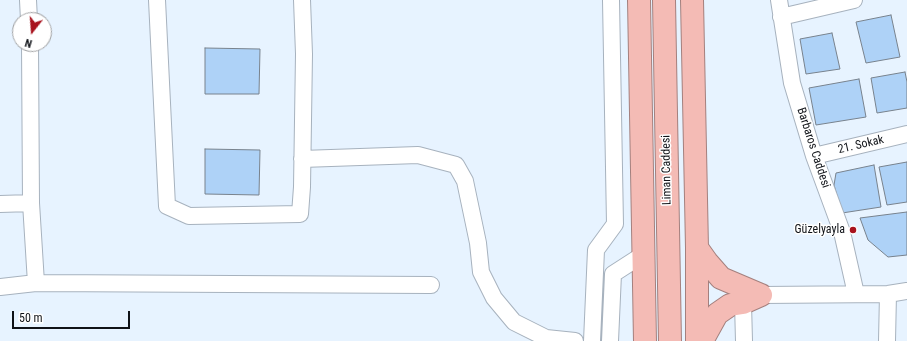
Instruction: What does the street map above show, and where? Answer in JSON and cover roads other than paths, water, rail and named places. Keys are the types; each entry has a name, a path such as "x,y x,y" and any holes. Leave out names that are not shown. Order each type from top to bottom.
{"highway":[{"name":"Liman Caddesi","path":"639,0 645,341"},
{"name":"Liman Caddesi","path":"664,0 670,341"},
{"path":"692,0 697,248 696,341"},
{"path":"697,248 721,278 752,299"},
{"path":"702,341 717,314 730,305 752,299"}],"street":[{"path":"28,0 29,12"},
{"path":"157,0 167,206 189,216 300,214 304,54 302,0"},
{"path":"592,341 596,250 615,224 611,0"},
{"name":"Barbaros Caddesi","path":"779,0 792,84 814,156 842,232 856,294"},
{"path":"781,17 854,0"},
{"path":"30,52 31,203 36,283"},
{"name":"21. Sokak","path":"814,156 907,134"},
{"path":"302,159 418,155 456,165 465,181 478,243 481,272 494,298 514,322 546,338 575,341"},
{"path":"0,204 31,203"},
{"path":"610,341 613,274 644,254"},
{"path":"0,287 36,283 431,285"},
{"path":"744,341 752,299 907,292"},
{"path":"887,341 888,294"}],"place":[{"name":"Güzelyayla","path":"853,230"}]}
